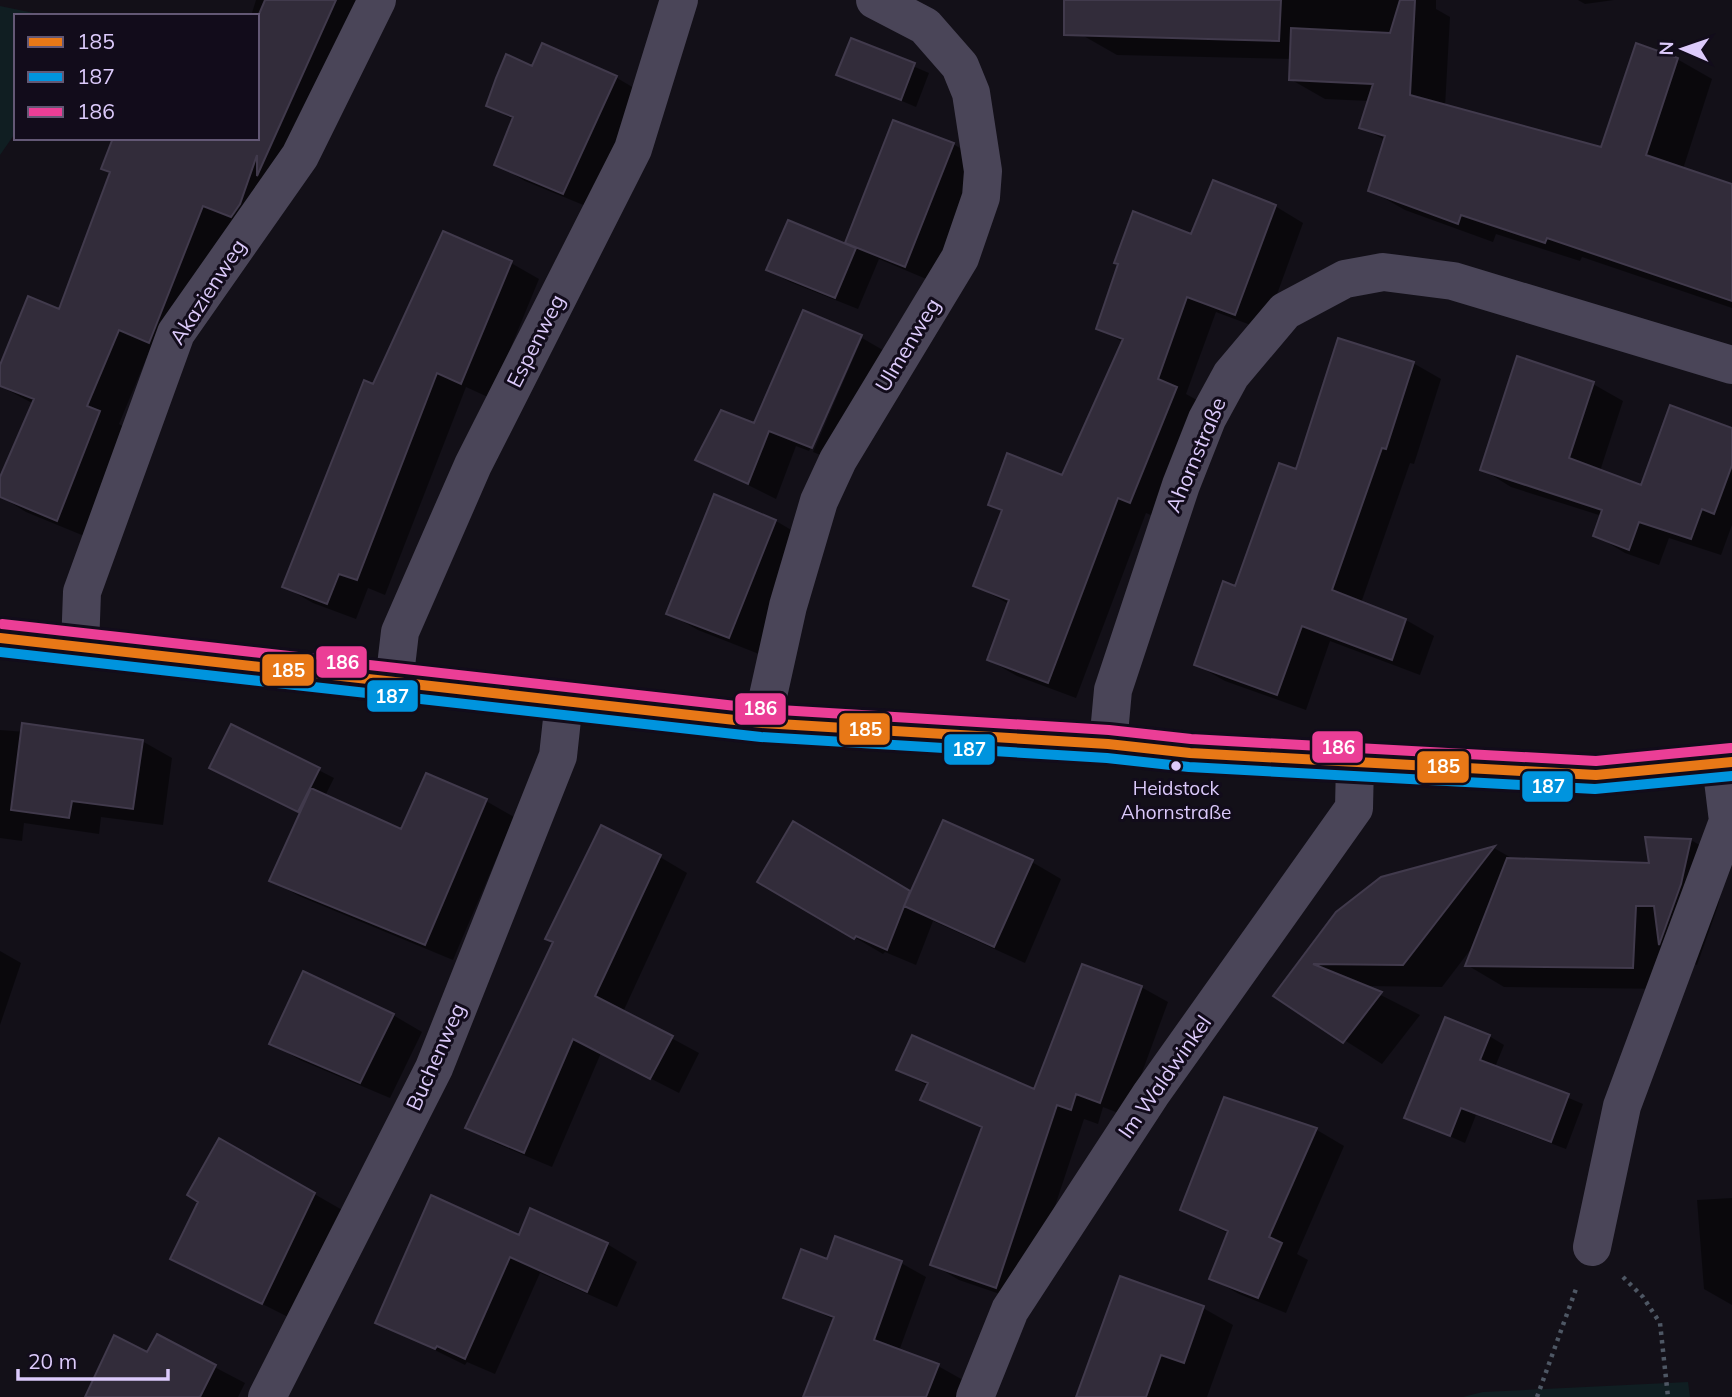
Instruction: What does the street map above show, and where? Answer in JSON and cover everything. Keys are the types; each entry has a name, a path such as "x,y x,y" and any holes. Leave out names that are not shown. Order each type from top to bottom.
{"street":[{"name":"Akazienweg","path":"80,647 82,592 176,333 300,156 377,0"},
{"name":"Espenweg","path":"394,682 400,632 473,465 633,149 679,0"},
{"name":"Ulmenweg","path":"762,723 788,606 819,501 838,460 960,258 981,197 983,171 971,93 960,66 925,26 875,0"},
{"name":"Ahornstraße","path":"1108,744 1113,690 1181,485 1203,430 1231,375 1285,311 1345,279 1382,272 1418,276 1454,281 1732,365"},
{"path":"0,638 762,723 1108,744 1354,763 1596,775 1726,763 1728,821 1622,1106 1592,1247"},
{"name":"Buchenweg","path":"267,1397 435,1068 558,756 564,701"},
{"name":"Im Waldwinkel","path":"975,1397 1010,1310 1151,1094 1354,808 1354,763"}],"path":[{"path":"1537,1397 1592,1247 1643,1297 1660,1323 1668,1397"}],"shaded area":[{"path":"0,6 38,14 14,14 14,135 0,155"},
{"path":"1688,1382 1690,1397 1463,1397 1483,1392"}],"building":[{"path":"265,0 336,0 257,176 257,155 240,204 231,217 203,206 149,343 119,330 87,406 100,411 57,521 0,497 0,477 34,399 0,386 0,365 28,296 59,309 110,172 101,169 112,140 259,140 259,14"},
{"path":"1064,0 1281,0 1279,41 1064,35"},
{"path":"1400,0 1415,0 1410,95 1601,147 1636,43 1678,58 1646,155 1732,184 1732,301 1547,238 1545,243 1461,215 1458,224 1368,191 1385,136 1359,128 1373,84 1289,80 1291,28 1390,33"},
{"path":"851,38 915,63 901,100 836,75"},
{"path":"542,43 617,76 563,194 494,165 513,117 486,106 496,78 506,54 532,66"},
{"path":"893,120 954,143 905,267 845,243"},
{"path":"1213,180 1276,205 1235,315 1187,297 1158,379 1177,387 1130,503 1118,498 1048,683 987,660 1009,600 973,586 1002,510 988,505 1007,453 1062,475 1123,339 1096,329 1118,264 1114,263 1133,211 1191,234"},
{"path":"788,220 856,248 835,298 766,270"},
{"path":"443,231 512,261 461,384 437,373 357,580 339,574 327,604 282,587 364,380 373,384"},
{"path":"803,310 862,335 812,448 769,431 748,484 695,460 721,410 754,423"},
{"path":"1338,338 1414,362 1386,449 1382,448 1332,590 1406,619 1392,660 1302,626 1277,695 1194,665 1223,581 1235,586 1279,463 1296,469"},
{"path":"1517,356 1594,382 1569,458 1641,485 1670,405 1732,428 1732,465 1714,514 1702,509 1691,539 1639,522 1629,550 1593,536 1602,510 1480,470"},
{"path":"714,494 776,520 729,638 666,614"},
{"path":"22,723 143,740 133,809 72,801 69,818 11,810"},
{"path":"231,724 320,768 298,812 209,768"},
{"path":"426,773 487,799 425,945 269,881 311,788 401,829"},
{"path":"943,820 1033,860 994,947 904,906"},
{"path":"793,821 910,891 887,950 856,936 854,939 757,882"},
{"path":"601,825 661,855 595,996 673,1036 650,1079 573,1039 524,1153 465,1128 553,942 545,939"},
{"path":"1645,837 1691,839 1681,884 1659,945 1654,906 1636,906 1633,968 1465,966 1507,858 1649,863"},
{"path":"1495,846 1403,965 1313,964 1382,992 1343,1043 1273,996 1336,912 1381,877"},
{"path":"1082,964 1142,986 1100,1103 1076,1094 1071,1110 1057,1105 996,1288 930,1265 982,1127 920,1100 928,1083 896,1070 912,1035 1034,1089"},
{"path":"303,971 394,1014 360,1083 269,1044"},
{"path":"1445,1017 1490,1035 1480,1060 1569,1094 1551,1142 1461,1108 1450,1136 1404,1118"},
{"path":"1224,1097 1317,1128 1269,1237 1282,1243 1258,1298 1209,1279 1228,1231 1180,1210"},
{"path":"219,1138 315,1193 262,1304 170,1259 198,1202 187,1195"},
{"path":"431,1195 519,1235 530,1208 608,1243 587,1292 510,1257 465,1359 375,1323"},
{"path":"835,1236 902,1261 874,1340 939,1364 926,1397 803,1397 834,1317 783,1298 801,1249 827,1259"},
{"path":"1120,1276 1204,1306 1184,1363 1161,1355 1146,1397 1076,1397"},
{"path":"157,1334 216,1365 200,1397 85,1397 114,1335 147,1352"}],"transit line":[{"name":"186","path":"2,624 763,709 1109,730 1191,739 1596,761 1731,748"},
{"name":"185","path":"0,638 762,723 1108,744 1190,753 1596,775 1732,762"},
{"name":"187","path":"0,652 761,737 1107,758 1189,767 1595,789 1732,776"}],"place":[{"name":"Heidstock Ahornstraße","path":"1176,766"}]}
